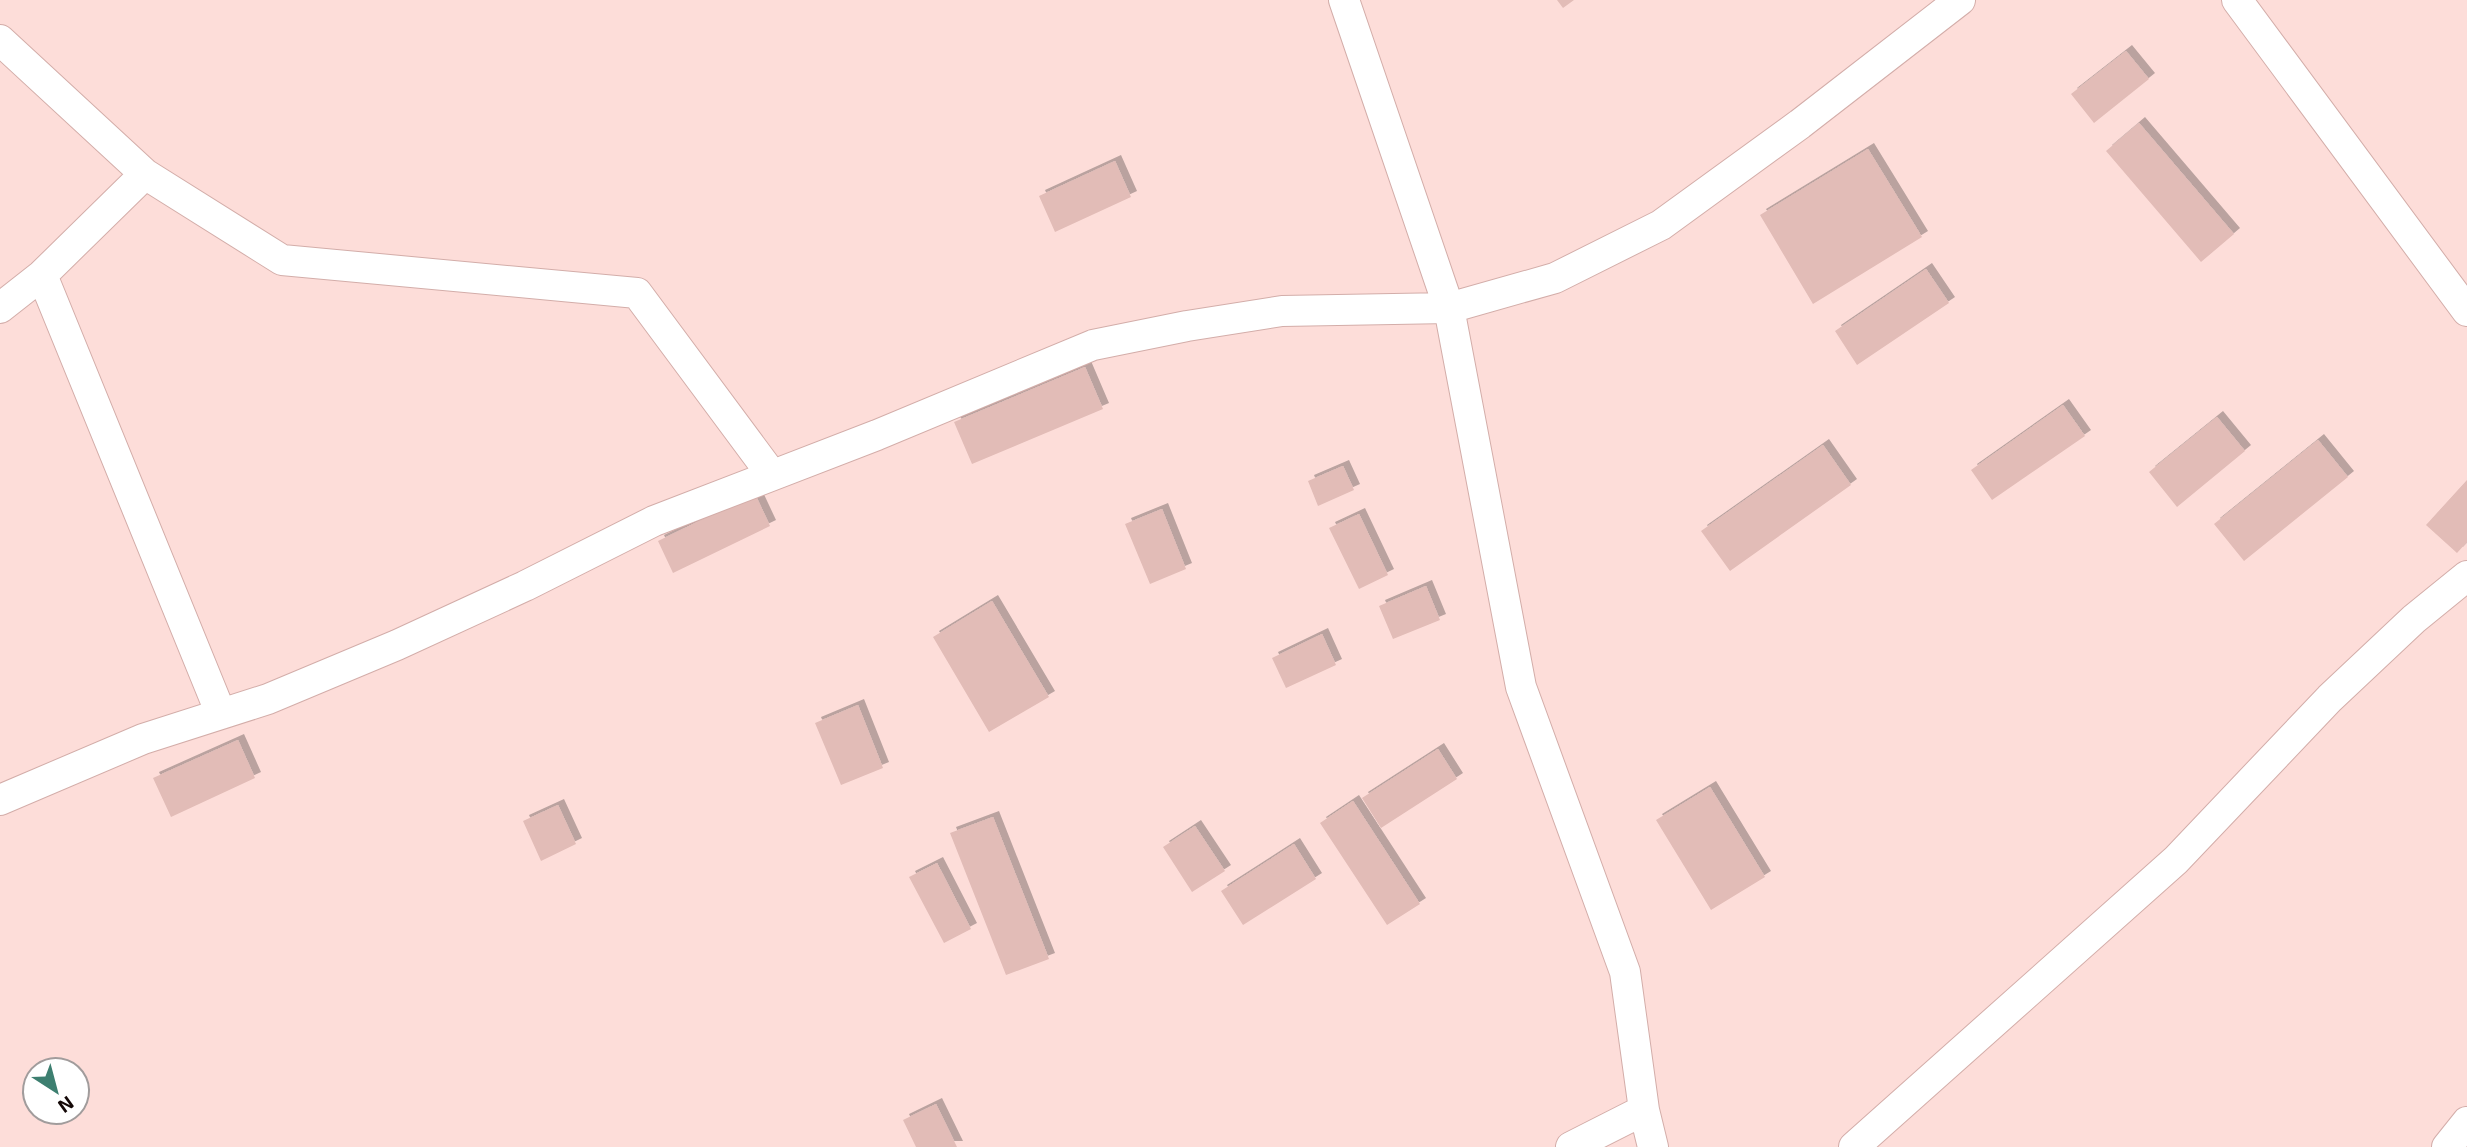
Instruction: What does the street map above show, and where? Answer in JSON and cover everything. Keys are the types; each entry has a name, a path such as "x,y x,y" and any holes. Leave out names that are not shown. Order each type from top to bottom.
{"street":[{"path":"1344,0 1449,308 1521,687 1625,972 1644,1110 1653,1147"},
{"path":"0,800 143,739 268,699 397,645 525,586 654,521 877,435 1093,345 1282,311 1449,308 1555,278 1661,225 1800,124 1960,0"},
{"path":"2236,0 2467,311"},
{"path":"0,40 145,174 282,260 637,293 772,475"},
{"path":"0,308 42,275 145,174"},
{"path":"42,275 221,714"},
{"path":"1854,1147 2176,860 2330,698 2414,620 2467,576"},
{"path":"1572,1147 1644,1110"},
{"path":"2447,1147 2467,1122"}],"building":[{"path":"1557,0 1574,0 1563,8"},
{"path":"2126,51 2149,79 2094,123 2071,94"},
{"path":"2139,123 2234,234 2201,262 2106,151"},
{"path":"1868,149 1922,237 1813,304 1760,215"},
{"path":"1115,161 1131,197 1055,232 1039,196"},
{"path":"1926,269 1949,303 1857,365 1835,331"},
{"path":"1085,367 1103,409 972,464 954,422"},
{"path":"2063,405 2085,436 1992,500 1971,470"},
{"path":"2217,417 2245,451 2177,507 2149,472"},
{"path":"2318,440 2348,477 2244,561 2214,524"},
{"path":"1823,445 1851,485 1730,571 1701,531"},
{"path":"1343,466 1354,490 1318,506 1308,481"},
{"path":"2467,480 2467,542 2457,553 2426,525"},
{"path":"755,494 770,526 673,573 658,541"},
{"path":"1162,509 1186,569 1150,584 1125,524"},
{"path":"1359,514 1388,575 1359,589 1329,528"},
{"path":"1426,586 1440,620 1393,639 1379,606"},
{"path":"992,601 1049,697 989,732 933,637"},
{"path":"1322,634 1336,665 1286,688 1272,658"},
{"path":"858,705 883,768 841,785 815,723"},
{"path":"238,740 255,778 171,817 153,778"},
{"path":"1438,749 1457,779 1381,828 1362,798"},
{"path":"1710,787 1765,877 1711,910 1656,820"},
{"path":"1353,801 1420,904 1387,925 1320,823"},
{"path":"558,805 576,844 541,861 523,821"},
{"path":"993,817 1049,959 1006,975 950,833"},
{"path":"1195,826 1225,871 1192,892 1163,847"},
{"path":"1294,844 1316,879 1243,925 1221,891"},
{"path":"937,863 971,929 944,943 909,877"},
{"path":"936,1104 957,1147 916,1147 903,1120"}]}
